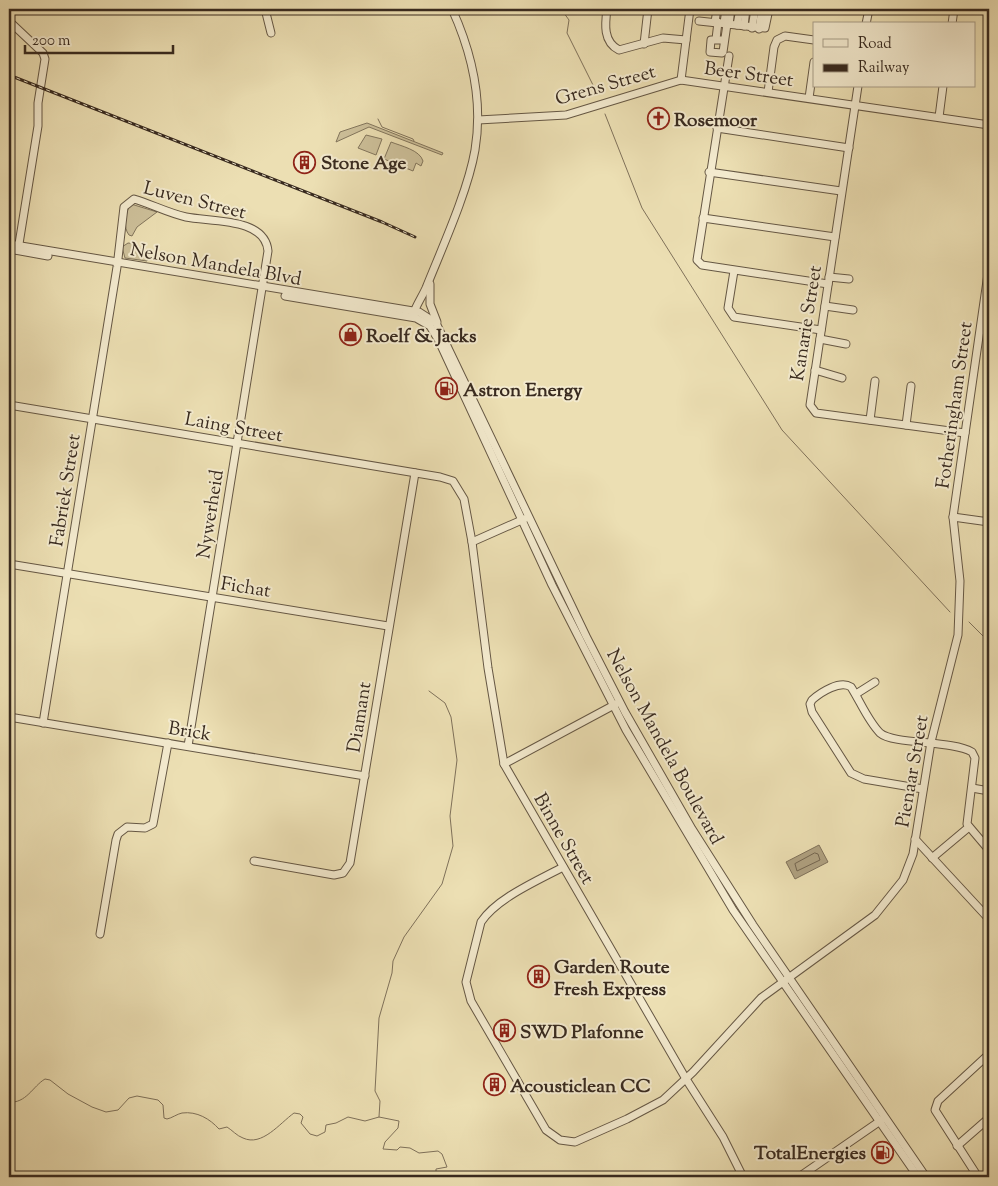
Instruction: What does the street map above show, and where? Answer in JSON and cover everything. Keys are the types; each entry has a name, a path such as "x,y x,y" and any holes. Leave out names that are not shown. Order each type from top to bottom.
{"street":[{"path":"264,9 271,33"},
{"path":"439,326 432,319 415,315 471,168 478,120 474,72 452,9"},
{"path":"607,9 605,30 616,48 624,50 663,38 686,40"},
{"path":"644,44 648,9"},
{"path":"681,80 690,9"},
{"path":"717,9 728,24"},
{"path":"726,9 728,24"},
{"path":"731,9 728,24 724,40 722,53 710,52 709,42 716,39 728,24 740,9"},
{"path":"728,24 746,9"},
{"path":"755,9 755,28"},
{"path":"755,28 762,9"},
{"path":"699,21 766,28 768,9"},
{"path":"866,22 869,9"},
{"path":"952,22 954,9"},
{"path":"9,20 45,55 45,70 38,103 38,126 19,248"},
{"path":"768,92 774,47 777,40 785,36 813,40"},
{"path":"716,39 724,40"},
{"path":"729,56 709,172 697,260 702,265 734,271 828,281 850,279"},
{"path":"809,98 813,69"},
{"name":"Grens Street","path":"478,120 566,115 681,80"},
{"name":"Beer Street","path":"681,80 989,125"},
{"name":"Kanarie Street","path":"858,88 809,401 813,411 965,433"},
{"path":"939,117 943,88"},
{"path":"717,128 849,148"},
{"path":"709,172 841,191"},
{"name":"Luven Street","path":"117,265 124,207 134,199 186,217 224,220 243,226 263,237 267,242 268,251 263,290"},
{"path":"702,218 835,237"},
{"name":"Nelson Mandela Blvd","path":"9,244 19,248 415,315"},
{"name":"Nelson Mandela Blvd","path":"9,249 19,248"},
{"name":"Fabriek Street","path":"43,723 117,265"},
{"name":"Fotheringham Street","path":"953,517 965,433 985,321 989,268"},
{"path":"734,271 728,308 734,317 821,330"},
{"name":"Nelson Mandela Boulevard","path":"431,276 430,304 470,391 482,428 522,521 613,706 708,871 926,1177"},
{"name":"Nywerheid","path":"188,746 263,290"},
{"path":"825,306 852,310"},
{"name":"Nelson Mandela Boulevard","path":"415,315 430,326 435,334 462,395 482,428 529,517 620,702 692,829 786,979"},
{"path":"820,339 846,344"},
{"path":"815,370 842,378"},
{"path":"870,420 875,381"},
{"path":"906,425 911,386"},
{"path":"462,395 470,391"},
{"name":"Laing Street","path":"9,405 440,477 452,481"},
{"name":"Diamant","path":"254,861 334,875 343,873 350,863 415,473"},
{"name":"Binne Street","path":"452,481 464,499 472,542 488,668 504,764 686,1079 723,1137 743,1177"},
{"path":"472,542 529,517"},
{"path":"953,517 989,522"},
{"name":"Pienaar Street","path":"563,867 490,909 481,922 468,975 467,988 471,1001 546,1130 560,1140 575,1142 653,1107 686,1079 756,1003 875,915 903,880 913,854 931,742 953,659 960,617 960,581 953,517"},
{"name":"Fichat","path":"9,564 388,626"},
{"path":"856,694 875,682"},
{"path":"923,789 864,779 851,773 812,712 810,704 816,696 844,684 851,687 879,732 884,736 931,742 972,752 975,758 966,819 969,827 989,850"},
{"path":"504,764 620,702"},
{"name":"Brick","path":"9,717 365,776"},
{"path":"100,934 118,834 127,827 146,828 153,824 168,743"},
{"path":"972,788 989,791"},
{"path":"932,858 969,827"},
{"path":"915,840 989,920"},
{"path":"978,1177 936,1116 936,1105 989,1054"},
{"path":"958,1146 989,1118"},
{"path":"799,1177 883,1119"},
{"name":"Nelson Mandela Boulevard","path":"883,1119 918,1177"}],"shaded area":[{"path":"367,123 443,153 442,155 369,127 336,142 340,132"},
{"path":"366,135 382,139 376,155 358,148"},
{"path":"391,142 418,154 423,161 421,166 416,163 413,171 384,159"},
{"path":"131,204 157,212 137,227 132,236 127,232 125,224 127,211"},
{"path":"128,243 136,244 148,258 147,261 125,258 122,247"}],"water":[{"path":"819,845 828,862 795,879 786,862"}],"waterway":[{"path":"561,9 569,20 567,33 596,91"},
{"path":"605,114 642,208 782,430 950,612"},
{"path":"378,119 382,127 414,141"},
{"path":"969,622 989,642"},
{"path":"379,1117 380,1101 375,1091 379,1018 392,973 393,961 404,937 442,884 453,846 450,816 457,760 451,717 445,703 429,691"},
{"path":"9,1102 15,1102 25,1097 45,1079 50,1080 68,1094 92,1107 106,1112 118,1110 129,1098 137,1096 158,1100 163,1105 164,1118 167,1119 182,1113 193,1113 212,1122 219,1129 227,1127 241,1137 250,1140 264,1137 294,1113 300,1114 303,1117 301,1123 310,1134 317,1136 325,1132 326,1125 336,1123 348,1117 365,1121 379,1117 399,1121 398,1128 385,1142 383,1149 397,1150 400,1147 410,1148 419,1153 438,1151 442,1154 447,1167 436,1169 436,1175 451,1177"}],"railway":[{"path":"9,75 382,222 415,237"}],"place":[{"name":"Rosemoor","path":"658,119"},
{"name":"Stone Age","path":"305,162"},
{"name":"Roelf & Jacks","path":"350,335"},
{"name":"Astron Energy","path":"447,389"},
{"name":"Garden Route Fresh Express","path":"538,977"},
{"name":"SWD Plafonne","path":"504,1031"},
{"name":"Acousticlean CC","path":"494,1085"},
{"name":"TotalEnergies","path":"882,1152"}]}
